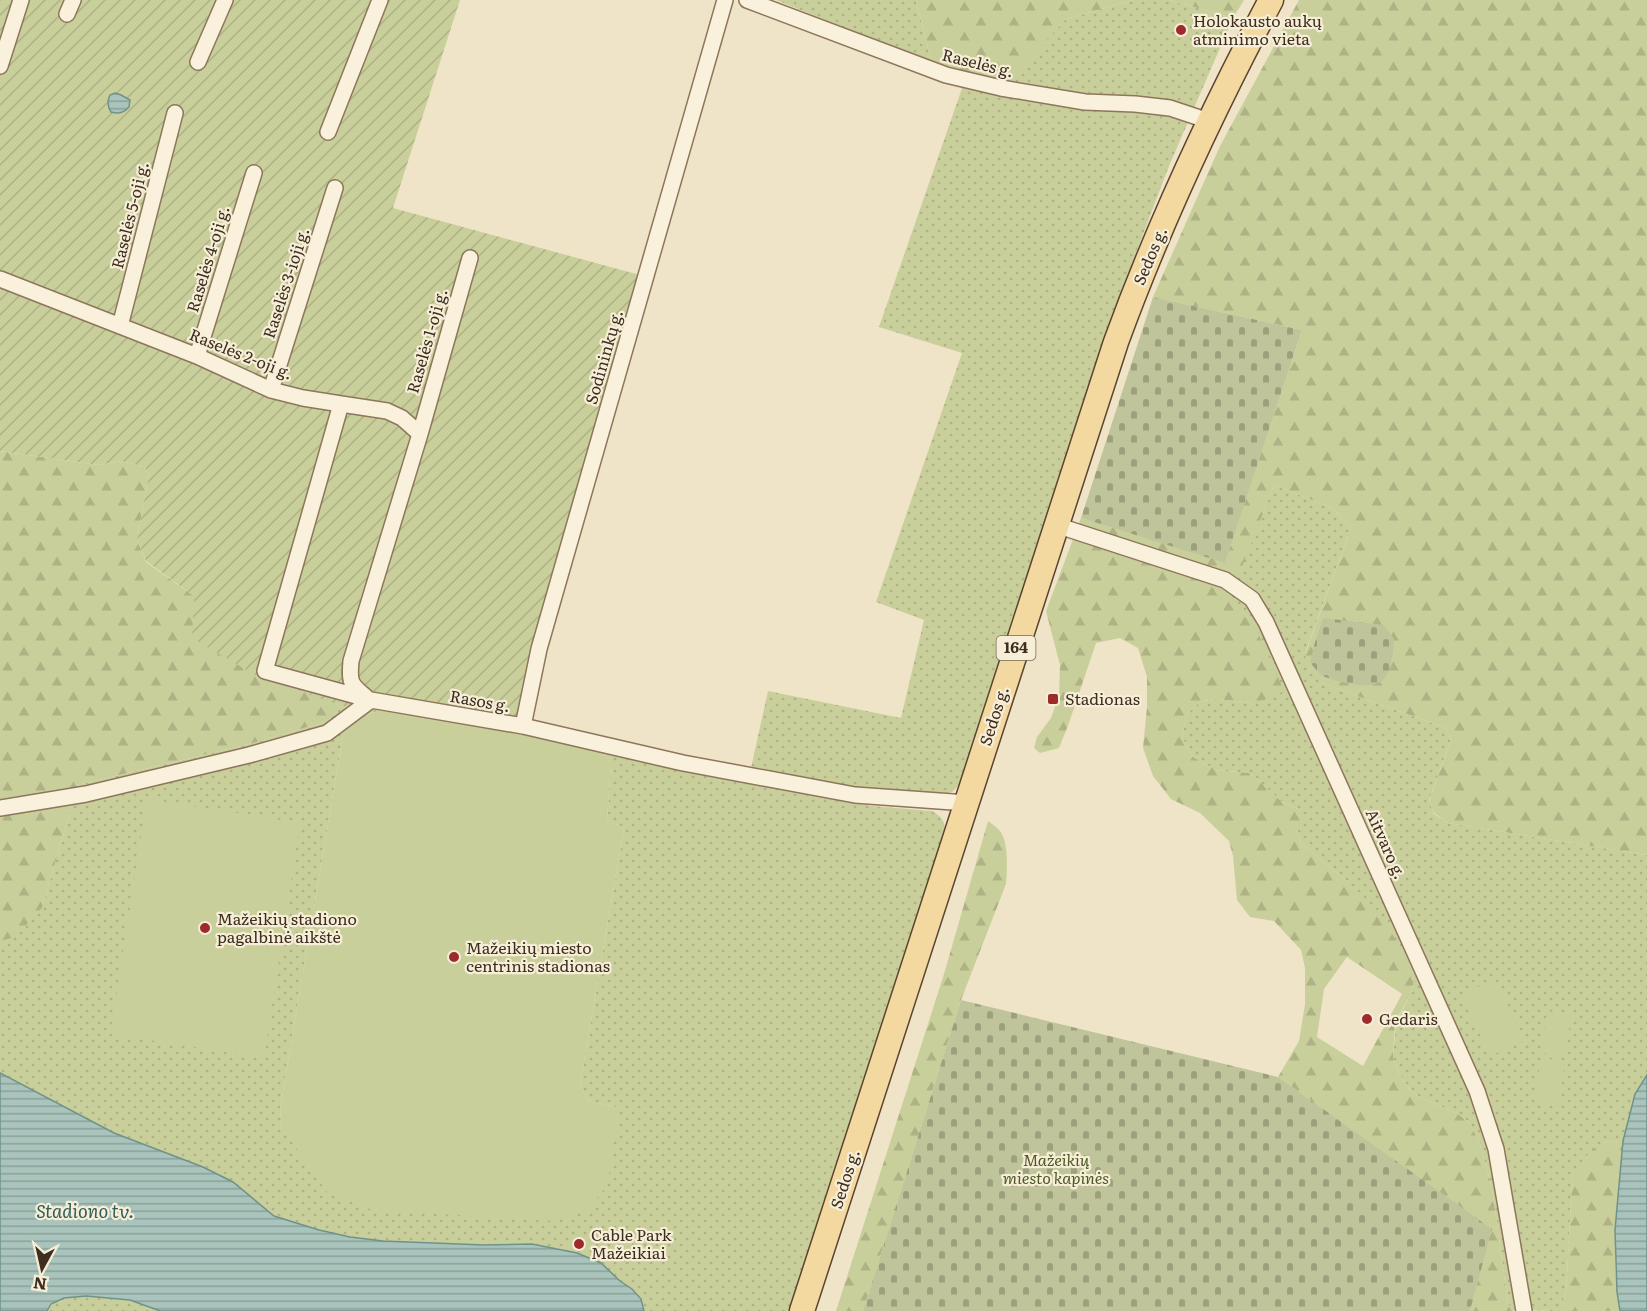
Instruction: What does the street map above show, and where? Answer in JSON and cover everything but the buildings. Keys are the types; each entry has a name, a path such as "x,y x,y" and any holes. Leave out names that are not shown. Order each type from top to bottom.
{"main road":[{"name":"Sedos g.","path":"802,1311 1089,424 1140,278 1209,121 1270,0"}],"street":[{"path":"0,66 21,0"},
{"path":"198,62 225,0"},
{"path":"328,132 380,0"},
{"name":"Sodininkų g.","path":"523,726 543,638 725,0"},
{"name":"Raselės g.","path":"747,0 946,75 1001,88 1085,102 1170,108 1209,121"},
{"name":"Raselės 5-oji g.","path":"120,326 175,113"},
{"name":"Raselės 4-oji g.","path":"197,356 254,173"},
{"name":"Raselės 3-ioji g.","path":"271,390 335,188"},
{"name":"Raselės 1-oji g.","path":"371,700 353,686 350,676 351,661 420,434 470,258"},
{"name":"Raselės 2-oji g.","path":"0,279 197,356 271,390 303,398 387,411 402,418 420,434"},
{"name":"Rasos g.","path":"340,404 265,671 371,700 523,726 683,763 855,795 967,803"},
{"name":"Aitvaro g.","path":"1056,525 1225,580 1252,599 1477,1091 1496,1149 1524,1311"},
{"path":"0,808 86,794 249,755 327,733 371,700"}],"green space":[{"path":"0,0 460,0 393,208 651,278 523,734 380,710 342,706 255,675 192,638 194,596 146,561 137,540 149,474 144,467 122,461 98,465 0,451"},
{"path":"776,0 916,0 932,63"},
{"path":"916,0 1133,0 1066,19 1009,81 932,63"},
{"path":"1133,0 1169,0 1233,18 1169,166 1104,337 962,782 952,792 939,795 862,790 751,768 768,691 901,718 924,620 876,602 962,353 879,327 968,71 1009,80 1066,19"},
{"path":"1169,0 1244,0 1233,18"},
{"path":"1299,0 1647,0 1647,855 1448,823 1434,813 1429,802 1451,739 1446,728 1321,683 1307,669 1305,654 1351,528 1332,508 1274,485 1231,595 1254,624 1284,691 1252,703 1218,699 1201,701 1187,714 1182,737 1193,757 1216,770 1250,773 1281,801 1300,810 1302,824 1297,829 1301,843 1348,882 1380,913 1412,968 1414,981 1411,994 1395,1022 1393,1057 1398,1072 1409,1089 1421,1098 1458,1114 1469,1123 1479,1141 1492,1188 1508,1303 1515,1311 1470,1311 1491,1229 1278,1077 1299,1041 1305,1004 1305,968 1301,950 1274,921 1250,917 1237,900 1233,856 1229,841 1200,813 1171,799 1153,776 1143,748 1147,677 1138,648 1120,638 1096,643 1059,748 1040,753 1034,748 1037,737 1051,718 1059,696 1060,665 1046,611 1081,518 1225,562 1302,330 1153,297 1220,146","holes":["1347,957 1402,994 1363,1066 1317,1037 1324,989"]},
{"path":"1153,297 1302,330 1225,563 1081,518"},
{"path":"0,451 98,465 122,461 144,467 149,474 137,540 146,562 331,701 342,706 328,721 253,743 78,785 42,908 15,937 0,941"},
{"path":"1274,485 1332,508 1351,528 1305,653 1321,683 1446,728 1451,739 1429,801 1434,814 1448,823 1647,855 1647,1075 1635,1094 1623,1141 1605,1142 1572,1181 1566,1293 1560,1306 1554,1311 1512,1310 1508,1303 1492,1188 1479,1141 1469,1123 1458,1114 1421,1098 1409,1089 1398,1072 1393,1057 1396,1022 1411,994 1414,981 1412,968 1348,882 1301,843 1297,829 1300,810 1281,801 1250,773 1216,770 1193,757 1182,737 1187,714 1201,701 1218,699 1252,703 1254,624 1230,595"},
{"path":"1323,618 1384,625 1394,639 1390,666 1383,680 1371,685 1345,683 1323,676 1318,672 1310,662"},
{"path":"342,706 380,710 345,723 280,1109 282,1128 620,1108 588,1101 580,1085 624,828 607,820 611,764 601,749 817,797 872,806 932,811 942,819 945,828 944,837 789,1311 644,1311 636,1293 620,1281 532,1244 484,1245 383,1241 319,1230 274,1216 233,1182 203,1167 114,1133 0,1073 0,941 15,936 42,908 78,785 253,743 328,721"},
{"name":"Mažeikių miesto centrinis stadionas","path":"380,710 601,749 611,764 607,820 624,828 580,1085 588,1101 620,1108 607,1186 587,1210 554,1221 372,1210 327,1192 282,1128 280,1109 345,723"},
{"name":"Mažeikių stadiono pagalbinė aikštė","path":"147,799 300,823 264,1058 110,1034"},
{"path":"988,821 1000,831 1005,842 1006,884 961,1000 863,1311 836,1311 944,974"},
{"path":"1495,979 1525,1040 1490,1056 1461,995"},
{"name":"Mažeikių miesto kapinės","path":"961,1000 1278,1077 1492,1229 1470,1311 863,1311"},
{"path":"1547,1011 1571,1015 1565,1057 1541,1053"},
{"path":"1541,1058 1565,1061 1559,1106 1534,1103"},
{"path":"1623,1141 1615,1247 1620,1311 1554,1311 1566,1293 1572,1181 1580,1164 1592,1150 1603,1143"},
{"path":"86,1296 130,1300 160,1311 47,1311 59,1300"}],"water":[{"path":"115,93 130,100 129,107 123,112 111,112 109,108 109,97"},
{"name":"Stadiono tv.","path":"0,1073 114,1133 203,1167 233,1182 274,1216 350,1237 383,1241 484,1245 532,1244 577,1253 601,1263 632,1289 641,1299 644,1311 160,1311 130,1300 86,1296 64,1298 51,1304 47,1311 0,1311"},
{"path":"1647,1075 1647,1311 1620,1311 1617,1292 1615,1230 1623,1141 1635,1094"}],"place":[{"name":"Holokausto aukų atminimo vieta","path":"1181,30"},
{"name":"Stadionas","path":"1053,699"},
{"name":"Mažeikių stadiono pagalbinė aikštė","path":"205,928"},
{"name":"Mažeikių miesto centrinis stadionas","path":"454,957"},
{"name":"Gedaris","path":"1367,1019"},
{"name":"Cable Park Mažeikiai","path":"579,1244"}]}
